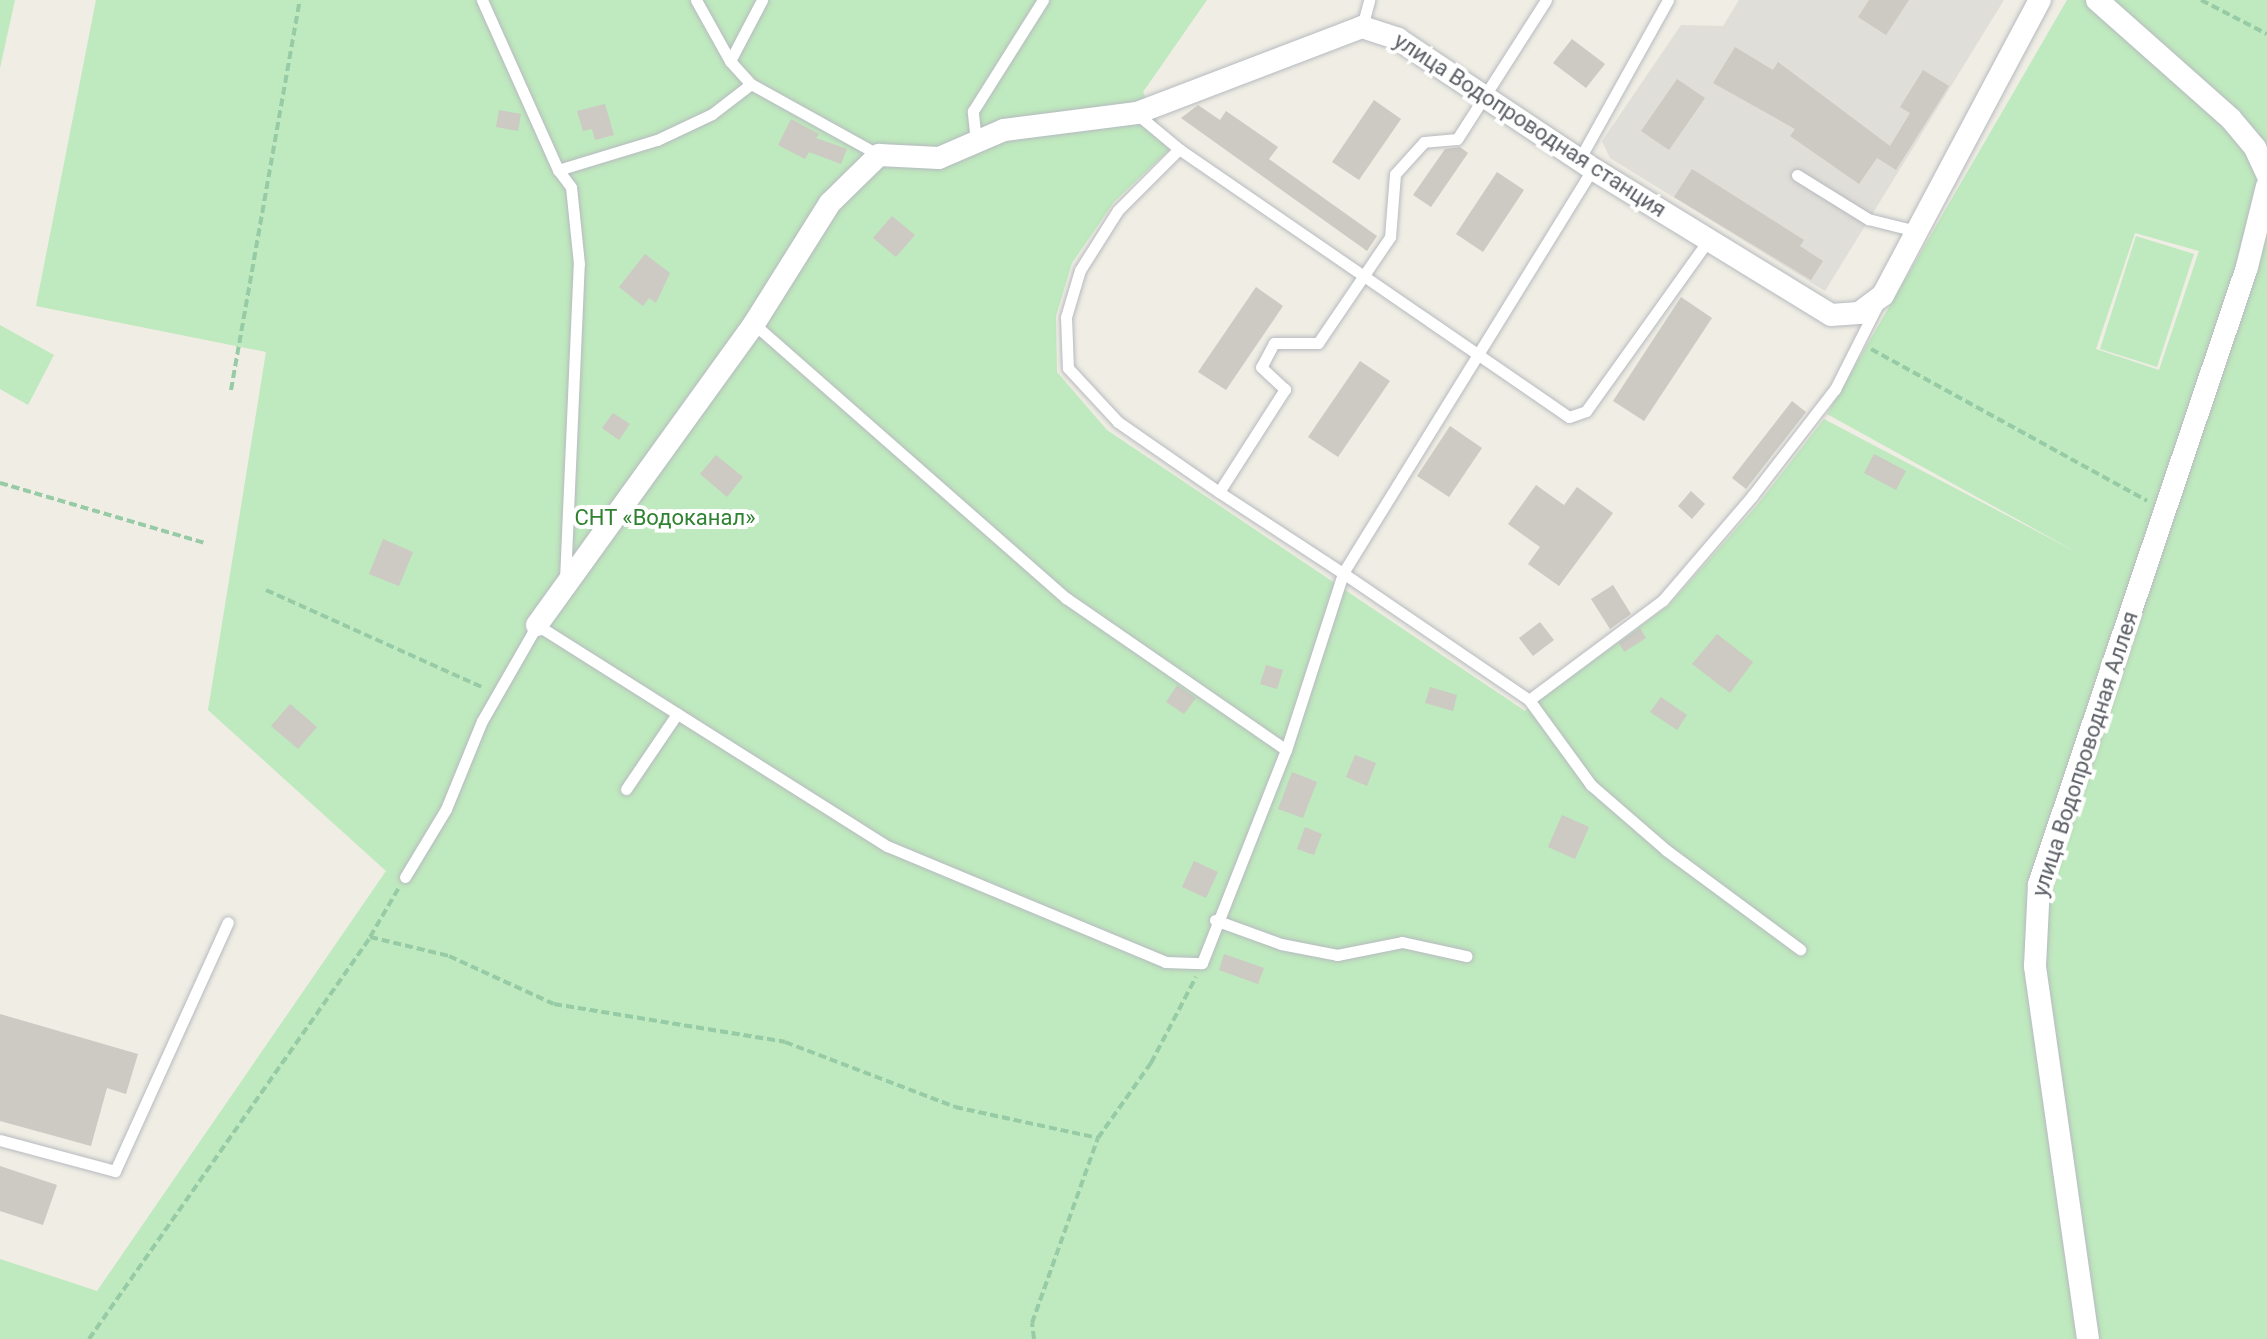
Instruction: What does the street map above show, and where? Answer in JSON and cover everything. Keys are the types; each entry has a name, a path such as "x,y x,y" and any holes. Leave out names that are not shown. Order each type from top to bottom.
{"street":[{"path":"1883,295 2040,0"},
{"path":"2097,0 2231,119 2255,148 2267,174"},
{"path":"537,625 754,324 830,203 879,155 939,158 1004,130 1137,113 1362,27"},
{"name":"улица Водопроводная станция","path":"1362,27 1398,39 1586,165 1831,315 1859,313 1883,295"},
{"name":"улица Водопроводная Аллея","path":"2088,1339 2035,966 2039,884 2247,267 2267,186"}],"lane":[{"path":"482,0 558,170 571,187 579,264 564,589"},
{"path":"696,0 730,61 751,84 879,155"},
{"path":"730,61 762,0"},
{"path":"976,142 973,111 1043,0"},
{"path":"1362,27 1369,0"},
{"path":"1219,492 1285,389 1261,367 1274,343 1318,343 1390,237 1395,174 1424,142 1457,139 1481,96 1546,0"},
{"path":"405,877 446,809 498,694 537,625 887,846 1165,962 1202,963 1215,920 1286,750 1343,573 1481,354 1586,165 1668,0"},
{"path":"558,170 657,140 712,114 751,84"},
{"path":"1137,113 1179,149 1569,417 1586,411 1709,239"},
{"path":"1179,149 1118,210 1080,270 1066,317 1068,368 1118,422 1529,700 1591,785 1666,850 1800,949"},
{"path":"1797,175 1868,219 1916,231"},
{"path":"1529,700 1663,600 1752,496 1835,389 1883,295"},
{"path":"754,324 1066,598 1286,750"},
{"path":"626,789 677,714"},
{"path":"1215,920 1281,944 1337,955 1402,942 1466,956"},
{"path":"0,1140 115,1171 228,922"}],"path":[{"path":"231,390 300,0"},
{"path":"2201,0 2267,34"},
{"path":"1859,342 2164,510"},
{"path":"0,483 205,543"},
{"path":"266,590 498,694"},
{"path":"89,1339 370,937 405,877"},
{"path":"370,937 449,956 554,1004 785,1042 955,1107 1098,1138"},
{"path":"1034,1339 1032,1323 1098,1138 1151,1063 1192,986"}],"shaded area":[{"path":"1739,0 2004,0 1825,291 1610,158 1602,141 1681,25 1723,26"}],"green space":[{"path":"0,0 15,0 0,68"},
{"name":"СНТ «Водоканал»","path":"96,0 1207,0 1143,92 1170,149 1114,202 1072,263 1056,316 1057,372 1107,430 1525,711 1669,605 1758,504 1824,419 2080,554 1827,414 2067,0 2267,0 2267,1339 0,1339 0,1259 97,1291 386,871 208,710 266,352 36,306","holes":["2135,233 2199,251 2159,370 2096,349"]},
{"path":"2136,236 2194,254 2157,367 2100,349"},
{"path":"0,325 54,355 28,405 0,389"}],"building":[{"path":"1869,0 1909,0 1886,35 1858,17"},
{"path":"1572,39 1605,64 1586,88 1553,63"},
{"path":"1735,47 1773,70 1778,62 1890,146 1910,113 1900,107 1923,70 1949,86 1896,170 1877,158 1859,184 1790,136 1795,129 1713,83"},
{"path":"1677,79 1705,98 1669,150 1641,131"},
{"path":"1374,100 1401,119 1359,180 1332,162"},
{"path":"605,104 614,135 595,140 592,129 583,131 577,111"},
{"path":"1198,105 1220,120 1226,111 1278,147 1269,159 1377,236 1367,251 1181,118"},
{"path":"499,110 521,114 518,131 496,127"},
{"path":"791,119 819,134 816,138 847,149 841,164 809,152 805,159 778,145"},
{"path":"1460,147 1468,153 1431,207 1413,195 1445,149"},
{"path":"1692,169 1804,240 1800,246 1823,261 1811,280 1674,197"},
{"path":"1497,172 1524,190 1483,252 1456,234"},
{"path":"892,216 915,235 896,257 873,238"},
{"path":"645,254 670,273 656,303 649,298 643,306 619,287"},
{"path":"1256,287 1283,306 1226,390 1198,372"},
{"path":"1681,297 1712,318 1644,421 1613,401"},
{"path":"1360,361 1390,381 1338,457 1308,437"},
{"path":"1792,401 1806,412 1746,489 1732,478"},
{"path":"613,413 630,424 619,440 602,428"},
{"path":"1450,426 1482,448 1449,497 1417,476"},
{"path":"1874,454 1906,471 1896,490 1864,473"},
{"path":"716,455 743,477 727,497 700,474"},
{"path":"1536,485 1564,505 1577,487 1613,513 1559,586 1528,564 1540,547 1508,524"},
{"path":"1691,491 1705,504 1692,519 1678,506"},
{"path":"383,539 413,552 399,586 369,574"},
{"path":"1613,585 1631,614 1610,629 1591,599"},
{"path":"1540,622 1554,640 1533,656 1519,638"},
{"path":"1640,628 1646,638 1624,652 1619,643"},
{"path":"1717,634 1753,662 1730,693 1692,664"},
{"path":"1266,665 1283,670 1277,689 1260,684"},
{"path":"1177,685 1196,698 1184,714 1166,702"},
{"path":"1430,687 1457,695 1453,711 1425,703"},
{"path":"1661,697 1687,715 1677,730 1650,712"},
{"path":"290,704 317,727 298,749 271,726"},
{"path":"1355,755 1376,763 1367,786 1346,777"},
{"path":"1292,772 1317,782 1303,818 1278,809"},
{"path":"1562,815 1589,827 1575,859 1548,847"},
{"path":"1305,827 1322,834 1314,855 1297,849"},
{"path":"1194,861 1218,872 1206,898 1182,887"},
{"path":"1224,954 1264,968 1258,984 1219,970"},
{"path":"0,1014 138,1054 126,1094 107,1088 91,1146 0,1121"},
{"path":"0,1166 57,1185 43,1225 0,1211"}]}
